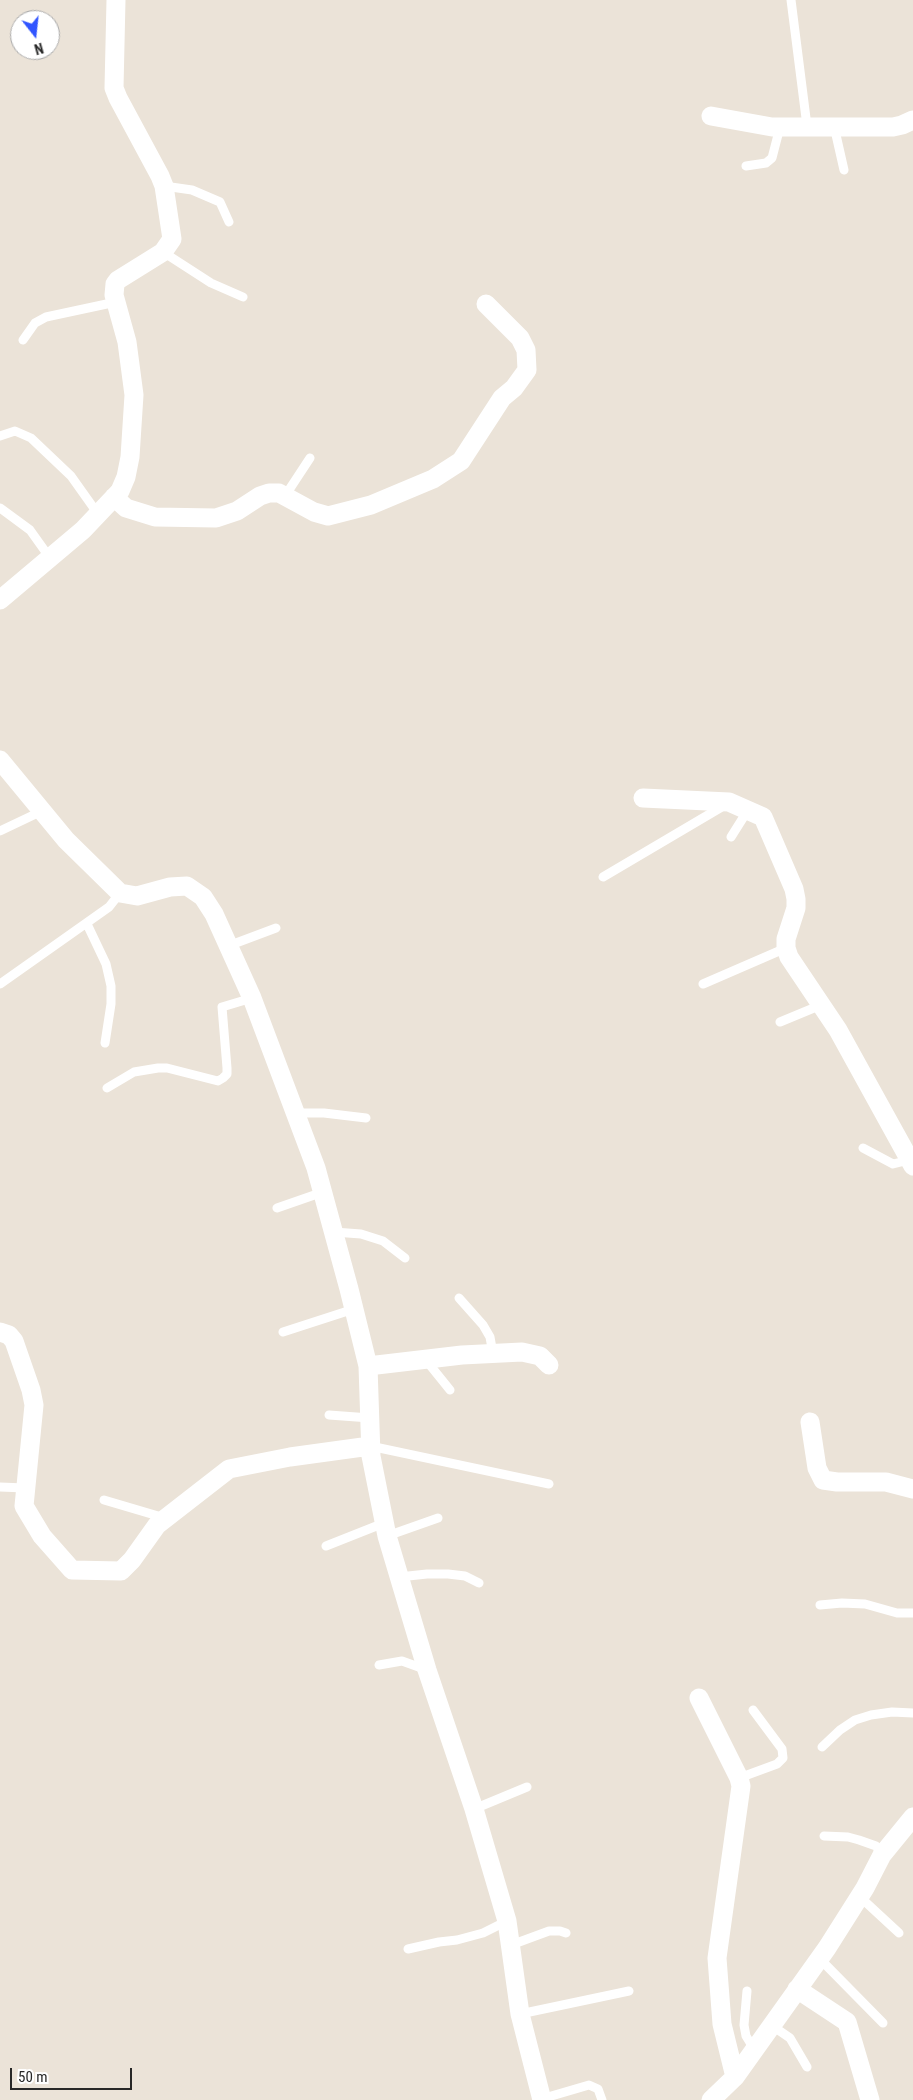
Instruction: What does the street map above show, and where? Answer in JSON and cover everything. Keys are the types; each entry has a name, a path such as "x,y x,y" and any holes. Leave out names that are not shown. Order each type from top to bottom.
{"street":[{"path":"0,600 99,514 124,485 128,467 134,395 127,342 114,289 118,280 163,252 172,239 164,186 156,166 114,88 116,0"},
{"path":"711,116 772,127 893,127 913,120"},
{"path":"114,497 133,512 155,517 194,519 228,516 260,496 269,493 279,493 314,512 328,516 371,505 418,486 461,461 502,398 523,377 527,370 526,350 520,338 486,304"},
{"path":"0,760 66,840 120,893 137,896 170,887 187,886 203,897 214,914 252,998 297,1113 316,1168 334,1232 368,1366 370,1446 373,1470 386,1529 427,1670 474,1809 507,1921 520,2014 541,2099"},
{"path":"643,798 729,802 762,817 794,889 796,908 786,940 789,958 838,1030 871,1087 911,1163"},
{"path":"0,1332 9,1335 14,1340 31,1390 34,1405 24,1506 42,1536 72,1570 121,1572 132,1560 151,1532 165,1518 229,1469 290,1457 370,1446"},
{"path":"368,1366 425,1359 522,1352 540,1356 549,1365"},
{"path":"810,1422 817,1468 823,1480 837,1482 886,1482 913,1489"},
{"path":"700,1698 739,1778 741,1795 731,1851 717,1958 722,2024 734,2077"},
{"path":"711,2100 734,2077 797,1989 860,1896 882,1855 913,1817"},
{"path":"797,1989 847,2022 870,2100"}],"lane":[{"path":"791,0 807,126"},
{"path":"834,126 844,170"},
{"path":"746,166 766,163 772,158 780,127"},
{"path":"164,186 192,190 220,202 229,222"},
{"path":"163,252 211,284 243,297"},
{"path":"23,340 35,323 46,317 116,302"},
{"path":"0,436 15,431 31,438 71,476 99,514"},
{"path":"285,496 310,458"},
{"path":"0,508 30,530 50,558"},
{"path":"603,878 729,802"},
{"path":"731,837 748,809"},
{"path":"0,831 42,811"},
{"path":"0,984 88,924 109,907 120,893"},
{"path":"88,924 106,964 111,986 111,1004 106,1043"},
{"path":"228,946 276,928"},
{"path":"703,984 786,948"},
{"path":"107,1088 134,1072 158,1068 167,1068 218,1081 224,1078 227,1074 227,1068 222,1007 252,998"},
{"path":"780,1022 821,1005"},
{"path":"297,1113 324,1113 366,1118"},
{"path":"863,1148 893,1164 911,1163"},
{"path":"277,1208 323,1192"},
{"path":"334,1232 360,1234 383,1241 405,1258"},
{"path":"459,1298 483,1325 490,1337 493,1354"},
{"path":"283,1332 354,1309"},
{"path":"425,1359 450,1390"},
{"path":"329,1415 370,1418"},
{"path":"370,1446 549,1484"},
{"path":"0,1487 25,1488"},
{"path":"104,1500 165,1518"},
{"path":"326,1546 386,1529 438,1518"},
{"path":"399,1577 448,1574 465,1576 479,1583"},
{"path":"820,1605 842,1603 866,1604 897,1613 913,1613"},
{"path":"379,1665 402,1661 427,1670"},
{"path":"739,1778 777,1764 783,1758 782,1749 753,1710"},
{"path":"822,1747 840,1730 855,1720 885,1713 913,1714"},
{"path":"474,1809 527,1787"},
{"path":"824,1836 848,1837 859,1840 876,1846 882,1855"},
{"path":"860,1896 899,1933"},
{"path":"408,1949 466,1938 483,1933 507,1921"},
{"path":"511,1945 548,1931 566,1933"},
{"path":"819,1958 883,2023"},
{"path":"520,2014 629,1991"},
{"path":"747,1991 744,2026 746,2036 754,2049"},
{"path":"771,2025 790,2038 807,2067"},
{"path":"541,2099 589,2085 598,2088 602,2100"}]}
